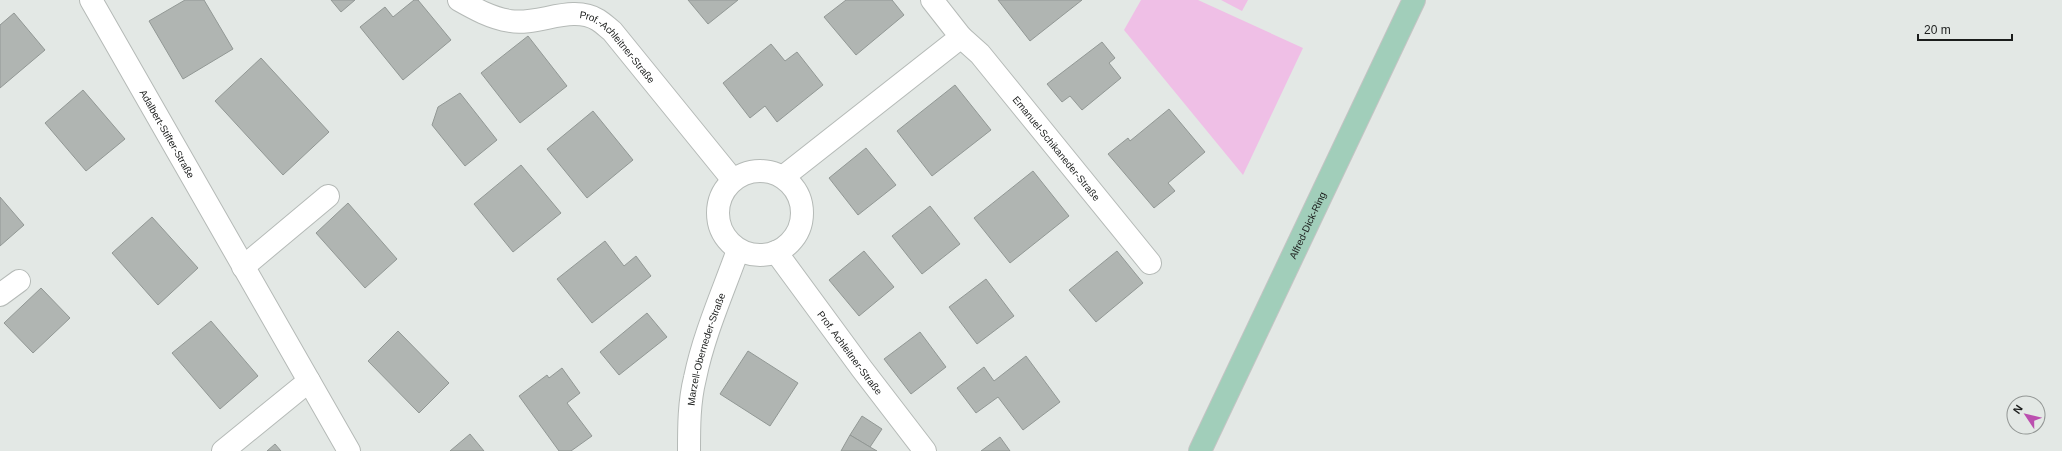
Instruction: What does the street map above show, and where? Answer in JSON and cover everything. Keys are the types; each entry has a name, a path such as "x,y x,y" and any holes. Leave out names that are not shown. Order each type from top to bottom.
{"main road":[{"name":"Alfred-Dick-Ring","path":"1200,451 1414,0"}],"street":[{"name":"Adalbert-Stifter-Straße","path":"91,0 349,451"},
{"name":"Prof.-Achleitner-Straße","path":"459,0 484,14 511,21 531,21 578,14 597,19 612,31 733,180"},
{"name":"Emanuel-Schikaneder-Straße","path":"932,0 961,37 980,54 1150,262"},
{"path":"783,177 961,37"},
{"path":"758,170 771,172 783,177 793,186 799,197 802,210 801,223 796,235 788,245 776,252 764,256 750,255 738,250 724,235 717,216 718,202 724,190 733,180 745,173 758,170"},
{"path":"243,266 328,196"},
{"name":"Marzell-Oberneder-Straße","path":"689,451 690,415 695,378 738,250"},
{"name":"Prof. Achleitner-Straße","path":"776,252 862,369 925,451"},
{"path":"0,295 19,281"},
{"path":"223,451 309,381"}],"shaded area":[{"path":"1141,0 1198,0 1303,48 1243,175 1124,30"},
{"path":"1221,0 1248,0 1242,11"}],"building":[{"path":"185,0 204,0 233,49 183,79 149,21"},
{"path":"331,0 355,0 341,12"},
{"path":"414,0 418,0 451,40 403,80 360,27 385,7 393,17"},
{"path":"688,0 738,0 708,24"},
{"path":"846,0 892,0 904,15 856,55 824,17"},
{"path":"998,0 1082,0 1030,41"},
{"path":"14,13 45,50 0,88 0,25"},
{"path":"528,36 567,86 520,123 481,73"},
{"path":"1102,42 1115,58 1109,63 1121,78 1082,110 1070,96 1062,102 1047,84"},
{"path":"771,44 785,61 797,52 823,85 777,122 765,106 750,118 723,83"},
{"path":"261,58 329,132 283,175 215,101"},
{"path":"955,85 991,130 932,176 897,131"},
{"path":"83,90 125,139 86,171 45,123"},
{"path":"460,93 497,140 465,166 432,125 438,107"},
{"path":"1169,109 1205,152 1168,183 1175,191 1154,208 1108,154 1128,138 1130,141"},
{"path":"593,111 633,160 587,198 547,149"},
{"path":"866,148 896,185 858,215 829,178"},
{"path":"521,165 561,213 513,252 474,204"},
{"path":"1033,171 1069,216 1010,263 974,218"},
{"path":"0,197 24,225 0,246"},
{"path":"348,203 397,259 365,288 316,233"},
{"path":"930,206 960,244 922,274 892,236"},
{"path":"152,217 198,268 158,305 112,253"},
{"path":"605,241 624,266 636,256 651,276 592,323 557,279"},
{"path":"864,251 894,287 859,316 829,280"},
{"path":"1117,251 1143,283 1096,322 1069,290"},
{"path":"986,279 1014,316 977,344 949,307"},
{"path":"41,288 70,318 33,353 4,323"},
{"path":"647,313 667,337 619,375 600,352"},
{"path":"211,321 258,376 220,409 172,353"},
{"path":"398,331 449,383 419,413 368,361"},
{"path":"920,332 946,367 911,394 884,359"},
{"path":"748,351 798,383 770,426 720,394"},
{"path":"1026,356 1060,402 1023,430 998,397 976,413 957,388 984,367 994,381"},
{"path":"562,368 580,393 567,403 592,436 571,451 559,451 519,396 547,375 549,378"},
{"path":"862,416 882,429 870,447 850,435"},
{"path":"470,434 484,451 450,451"},
{"path":"850,435 870,447 877,451 841,451"},
{"path":"1000,437 1010,451 981,451"},
{"path":"275,444 281,451 267,451"}]}
